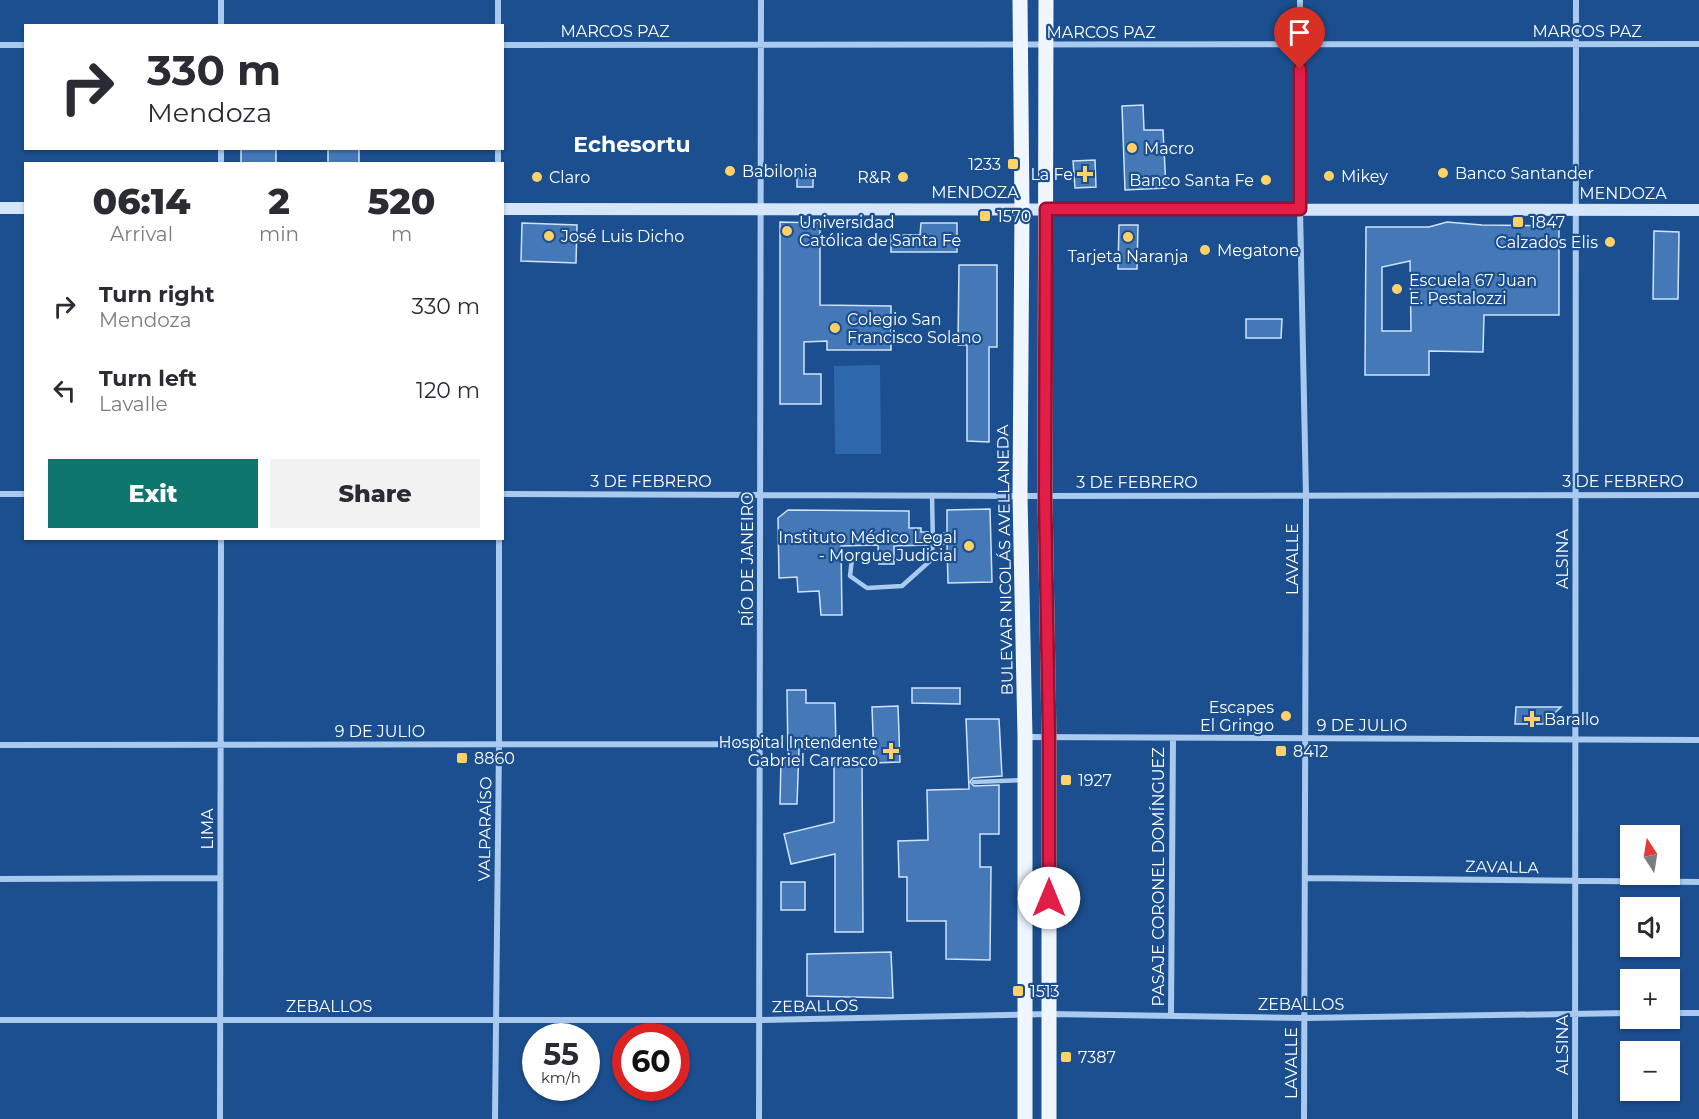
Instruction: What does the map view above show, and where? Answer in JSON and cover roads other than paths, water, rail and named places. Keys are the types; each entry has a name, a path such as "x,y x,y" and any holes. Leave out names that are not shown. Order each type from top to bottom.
{"main road":[{"name":"BULEVAR NICOLÁS AVELLANEDA","path":"1020,0 1022,209 1020,496 1025,736 1025,1119"},
{"path":"1046,0 1045,496 1049,737 1049,1119"},
{"path":"0,208 24,208"},
{"name":"MENDOZA","path":"504,208 1699,210"}],"street":[{"path":"221,0 221,24"},
{"path":"498,0 498,24"},
{"name":"RÍO DE JANEIRO","path":"759,1119 760,0"},
{"name":"LAVALLE","path":"1300,0 1300,209 1306,495 1304,1119"},
{"name":"ALSINA","path":"1575,1119 1576,0"},
{"name":"MARCOS PAZ","path":"504,45 1699,44"},
{"path":"0,45 24,45"},
{"path":"0,494 24,494"},
{"name":"3 DE FEBRERO","path":"504,494 1699,495"},
{"name":"LIMA","path":"220,540 220,1119"},
{"name":"VALPARAÍSO","path":"495,1119 499,540"},
{"name":"9 DE JULIO","path":"1025,736 1699,740"},
{"name":"PASAJE CORONEL DOMÍNGUEZ","path":"1171,1016 1173,738"},
{"name":"9 DE JULIO","path":"0,745 760,744"},
{"path":"0,879 220,878"},
{"name":"ZAVALLA","path":"1305,878 1699,882"},
{"name":"ZEBALLOS","path":"0,1020 760,1020 1025,1014 1305,1018 1620,1013"},
{"path":"1680,1013 1699,1013"}],"lane":[{"path":"852,559 850,576 867,588 902,586 931,560 932,495"},
{"path":"974,782 1025,779"}],"place":[{"name":"Macro","path":"1132,148"},
{"name":"1233","path":"1013,164"},
{"name":"Babilonia","path":"730,171"},
{"name":"Banco Santander","path":"1443,173"},
{"name":"La Fe","path":"1085,174"},
{"name":"Mikey","path":"1329,176"},
{"name":"Claro","path":"537,177"},
{"name":"R&R","path":"903,177"},
{"name":"Banco Santa Fe","path":"1266,180"},
{"name":"1570","path":"985,216"},
{"name":"1847","path":"1518,222"},
{"name":"Universidad Católica de Santa Fe","path":"787,231"},
{"name":"José Luis Dicho","path":"549,236"},
{"name":"Tarjeta Naranja","path":"1128,237"},
{"name":"Calzados Elis","path":"1610,242"},
{"name":"Megatone","path":"1205,250"},
{"name":"Escuela 67 Juan E. Pestalozzi","path":"1397,289"},
{"name":"Colegio San Francisco Solano","path":"835,328"},
{"name":"Instituto Médico Legal - Morgue Judicial","path":"969,546"},
{"name":"Escapes El Gringo","path":"1286,716"},
{"name":"Barallo","path":"1532,719"},
{"name":"Hospital Intendente Gabriel Carrasco","path":"891,751"},
{"name":"8412","path":"1281,751"},
{"name":"8860","path":"462,758"},
{"name":"1927","path":"1066,780"},
{"name":"1513","path":"1018,991"},
{"name":"7387","path":"1066,1057"}],"district":[{"name":"Echesortu","path":"632,144"}]}
